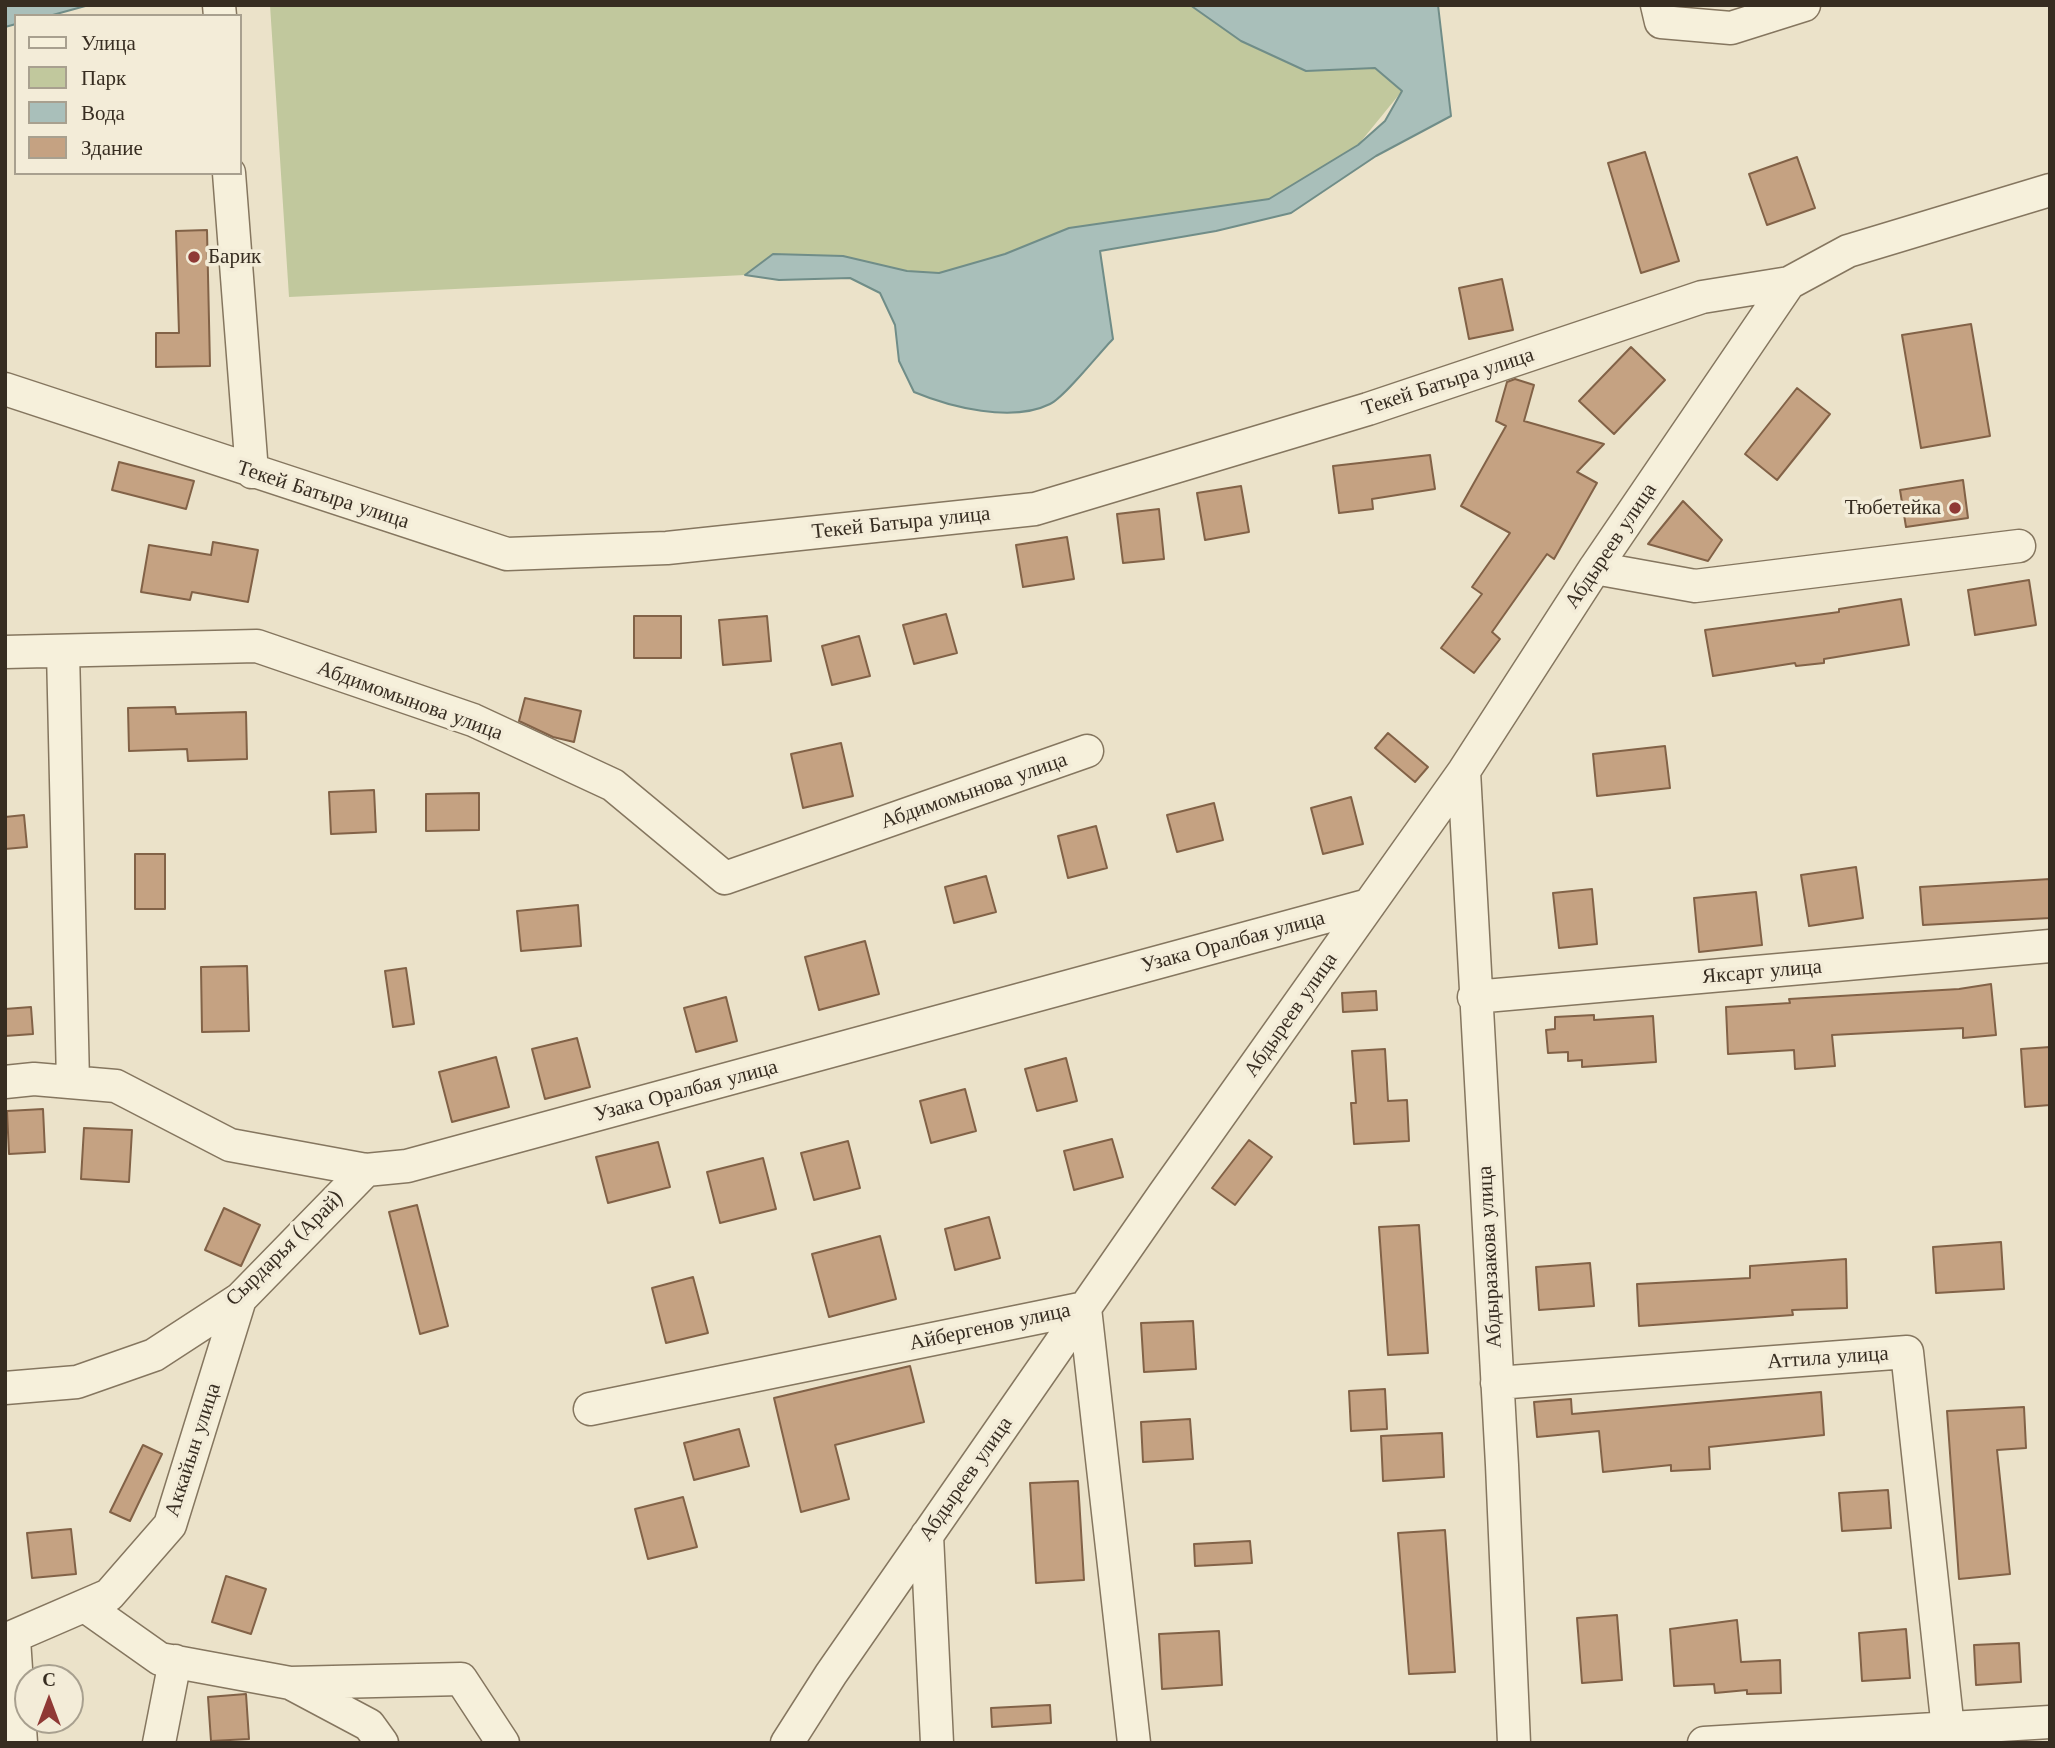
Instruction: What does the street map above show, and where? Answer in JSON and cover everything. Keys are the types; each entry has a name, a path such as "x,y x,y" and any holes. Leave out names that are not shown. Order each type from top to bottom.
{"street":[{"path":"1657,5 1661,22 1731,28 1804,5"},
{"path":"229,175 252,472"},
{"path":"1789,283 1847,251 2050,190"},
{"name":"Текей Батыра улица","path":"5,389 507,554 667,548 1035,509 1367,409 1702,297 1789,283"},
{"name":"Абдыреев улица","path":"787,1743 1085,1308 1464,771 1595,568 1789,283"},
{"path":"1595,568 1695,586 2018,546"},
{"name":"Абдимомынова улица","path":"5,652 257,646 473,720 613,785 725,878 1087,751"},
{"path":"63,651 73,1083"},
{"name":"Абдыразакова улица","path":"1464,771 1514,1743"},
{"name":"Узака Оралбая улица","path":"5,1082 34,1079 116,1086 230,1145 366,1170 407,1166 1369,905"},
{"name":"Яксарт улица","path":"1475,997 2050,946"},
{"name":"Сырдарья (Арай)","path":"5,1388 77,1382 154,1355 240,1299 366,1170"},
{"name":"Аккайын улица","path":"9,1639 109,1595 170,1525 240,1299"},
{"name":"Айбергенов улица","path":"590,1409 1085,1308 1134,1743"},
{"name":"Аттила улица","path":"1497,1383 1907,1352 1948,1729"},
{"path":"927,1535 937,1743"},
{"path":"85,1606 160,1659 290,1683 461,1678 503,1743"},
{"path":"9,1639 21,1743"},
{"path":"159,1743 174,1661"},
{"path":"290,1683 369,1725 382,1743"},
{"path":"1704,1743 2050,1721"}],"green space":[{"path":"270,5 1192,5 1306,71 1375,68 1402,91 1358,145 1269,199 1069,228 1005,254 939,273 907,271 843,256 773,254 745,275 289,297"}],"water":[{"path":"5,5 89,5 56,14 14,14 14,25 5,27"},
{"path":"1190,5 1438,5 1451,116 1376,156 1291,213 1216,231 1100,251 1113,339 1064,393 1050,404 1035,410 1000,413 981,411 945,403 914,392 899,361 895,325 880,293 850,278 779,280 745,275 773,254 843,256 907,271 939,273 1005,254 1069,228 1269,199 1358,145 1385,121 1402,91 1375,68 1306,71 1241,41"}],"building":[{"path":"1645,152 1679,261 1641,273 1608,163"},
{"path":"1797,157 1815,208 1767,225 1749,174"},
{"path":"207,230 210,366 156,367 156,333 179,333 176,231"},
{"path":"1502,279 1513,330 1469,339 1459,288"},
{"path":"1971,324 1990,436 1921,448 1902,335"},
{"path":"1631,347 1665,380 1614,434 1579,401"},
{"path":"1515,379 1534,385 1524,421 1604,444 1577,472 1597,483 1554,559 1547,554 1492,632 1500,639 1474,673 1441,648 1482,594 1472,587 1510,533 1461,506 1506,426 1496,421 1507,382"},
{"path":"1797,388 1830,414 1777,480 1745,454"},
{"path":"1430,455 1435,489 1372,499 1373,509 1339,513 1333,466"},
{"path":"119,462 194,481 186,509 112,490"},
{"path":"1963,480 1968,518 1906,527 1900,490"},
{"path":"1241,486 1249,532 1205,540 1197,493"},
{"path":"1683,501 1722,540 1708,561 1648,544"},
{"path":"1159,509 1164,559 1123,563 1117,514"},
{"path":"1067,537 1074,579 1023,587 1016,545"},
{"path":"213,542 258,550 248,602 192,592 190,600 141,592 149,545 211,555"},
{"path":"2029,580 2036,625 1975,635 1968,590"},
{"path":"1901,599 1909,645 1824,659 1824,663 1796,666 1795,663 1713,676 1705,630 1839,612 1839,609"},
{"path":"946,614 957,653 914,664 903,625"},
{"path":"634,616 681,616 681,658 634,658"},
{"path":"767,616 771,661 723,665 719,620"},
{"path":"859,636 870,676 832,685 822,646"},
{"path":"525,698 581,711 574,742 553,737 519,721"},
{"path":"175,707 176,714 246,712 247,759 188,761 187,749 129,751 128,708"},
{"path":"1388,733 1428,767 1415,782 1375,748"},
{"path":"841,743 853,796 803,808 791,754"},
{"path":"1665,746 1670,788 1597,796 1593,754"},
{"path":"374,790 376,832 331,834 329,792"},
{"path":"479,793 479,830 426,831 426,794"},
{"path":"1351,797 1363,844 1323,854 1311,808"},
{"path":"1214,803 1223,840 1177,852 1167,815"},
{"path":"24,815 27,847 5,849 5,817"},
{"path":"1096,826 1107,868 1068,878 1058,836"},
{"path":"135,854 165,854 165,909 135,909"},
{"path":"1856,867 1863,918 1809,926 1801,875"},
{"path":"986,876 996,912 954,923 945,887"},
{"path":"2050,879 2050,918 1923,925 1920,887"},
{"path":"1592,889 1597,944 1559,948 1553,893"},
{"path":"1756,892 1762,945 1699,952 1694,898"},
{"path":"578,905 581,946 521,951 517,911"},
{"path":"865,941 879,994 819,1010 805,957"},
{"path":"247,966 249,1031 202,1032 201,967"},
{"path":"406,968 414,1024 393,1027 385,971"},
{"path":"1991,984 1996,1035 1963,1038 1963,1028 1832,1035 1835,1066 1795,1069 1794,1050 1728,1054 1726,1007 1790,1003 1789,999 1959,989"},
{"path":"1376,991 1377,1010 1343,1012 1342,993"},
{"path":"726,997 737,1041 696,1052 684,1008"},
{"path":"31,1007 33,1034 5,1036 5,1009"},
{"path":"1594,1015 1594,1020 1653,1016 1656,1062 1582,1067 1582,1060 1568,1061 1568,1052 1548,1053 1546,1030 1555,1029 1555,1017"},
{"path":"577,1038 590,1087 545,1099 532,1049"},
{"path":"2050,1047 2050,1105 2025,1107 2021,1049"},
{"path":"1385,1049 1388,1101 1407,1100 1409,1141 1354,1144 1351,1103 1356,1103 1352,1051"},
{"path":"496,1057 509,1107 452,1122 439,1072"},
{"path":"1066,1058 1077,1101 1037,1111 1025,1069"},
{"path":"965,1089 976,1131 931,1143 920,1101"},
{"path":"43,1109 45,1152 9,1154 7,1111"},
{"path":"84,1128 132,1130 129,1182 81,1179"},
{"path":"1112,1139 1123,1177 1074,1190 1064,1151"},
{"path":"1249,1140 1272,1157 1235,1205 1212,1188"},
{"path":"848,1141 860,1188 814,1200 801,1153"},
{"path":"658,1142 670,1187 608,1203 596,1157"},
{"path":"763,1158 776,1209 720,1223 707,1172"},
{"path":"417,1205 448,1326 420,1334 389,1212"},
{"path":"224,1208 260,1225 241,1266 205,1250"},
{"path":"989,1217 1000,1258 955,1270 945,1229"},
{"path":"1419,1225 1428,1353 1388,1355 1379,1227"},
{"path":"880,1236 896,1299 829,1317 812,1254"},
{"path":"2001,1242 2004,1289 1936,1293 1933,1247"},
{"path":"1846,1259 1847,1308 1792,1310 1793,1315 1639,1326 1637,1284 1750,1278 1750,1266"},
{"path":"1590,1263 1594,1306 1539,1310 1536,1267"},
{"path":"693,1277 708,1333 666,1343 652,1288"},
{"path":"1193,1321 1196,1369 1144,1372 1141,1323"},
{"path":"910,1366 924,1422 835,1445 849,1499 801,1512 774,1398"},
{"path":"1385,1389 1387,1429 1351,1431 1349,1391"},
{"path":"1821,1392 1824,1435 1709,1447 1710,1469 1671,1471 1671,1465 1603,1472 1599,1431 1537,1437 1534,1402 1571,1399 1572,1414"},
{"path":"2024,1407 2026,1448 1997,1450 2010,1574 1959,1579 1947,1411"},
{"path":"1190,1419 1193,1459 1143,1462 1141,1422"},
{"path":"739,1429 749,1466 694,1480 684,1443"},
{"path":"1442,1433 1444,1477 1383,1481 1381,1436"},
{"path":"143,1445 162,1454 130,1521 110,1512"},
{"path":"1078,1481 1084,1580 1036,1583 1030,1483"},
{"path":"1888,1490 1891,1528 1842,1531 1839,1493"},
{"path":"683,1497 697,1547 648,1559 635,1509"},
{"path":"71,1529 76,1574 32,1578 27,1533"},
{"path":"1445,1530 1455,1672 1409,1674 1398,1533"},
{"path":"1250,1541 1252,1563 1195,1566 1194,1544"},
{"path":"226,1576 266,1589 251,1634 212,1622"},
{"path":"1617,1615 1622,1680 1582,1683 1577,1618"},
{"path":"1737,1620 1741,1662 1780,1660 1781,1693 1747,1694 1747,1690 1715,1693 1714,1684 1674,1686 1670,1629"},
{"path":"1906,1629 1910,1678 1862,1681 1859,1633"},
{"path":"1219,1631 1222,1685 1162,1689 1159,1634"},
{"path":"2019,1643 2021,1682 1976,1685 1974,1645"},
{"path":"246,1694 249,1739 211,1741 208,1697"},
{"path":"1050,1705 1051,1723 992,1727 991,1708"}],"place":[{"name":"Барик","path":"194,257"},
{"name":"Тюбетейка","path":"1955,508"}]}
